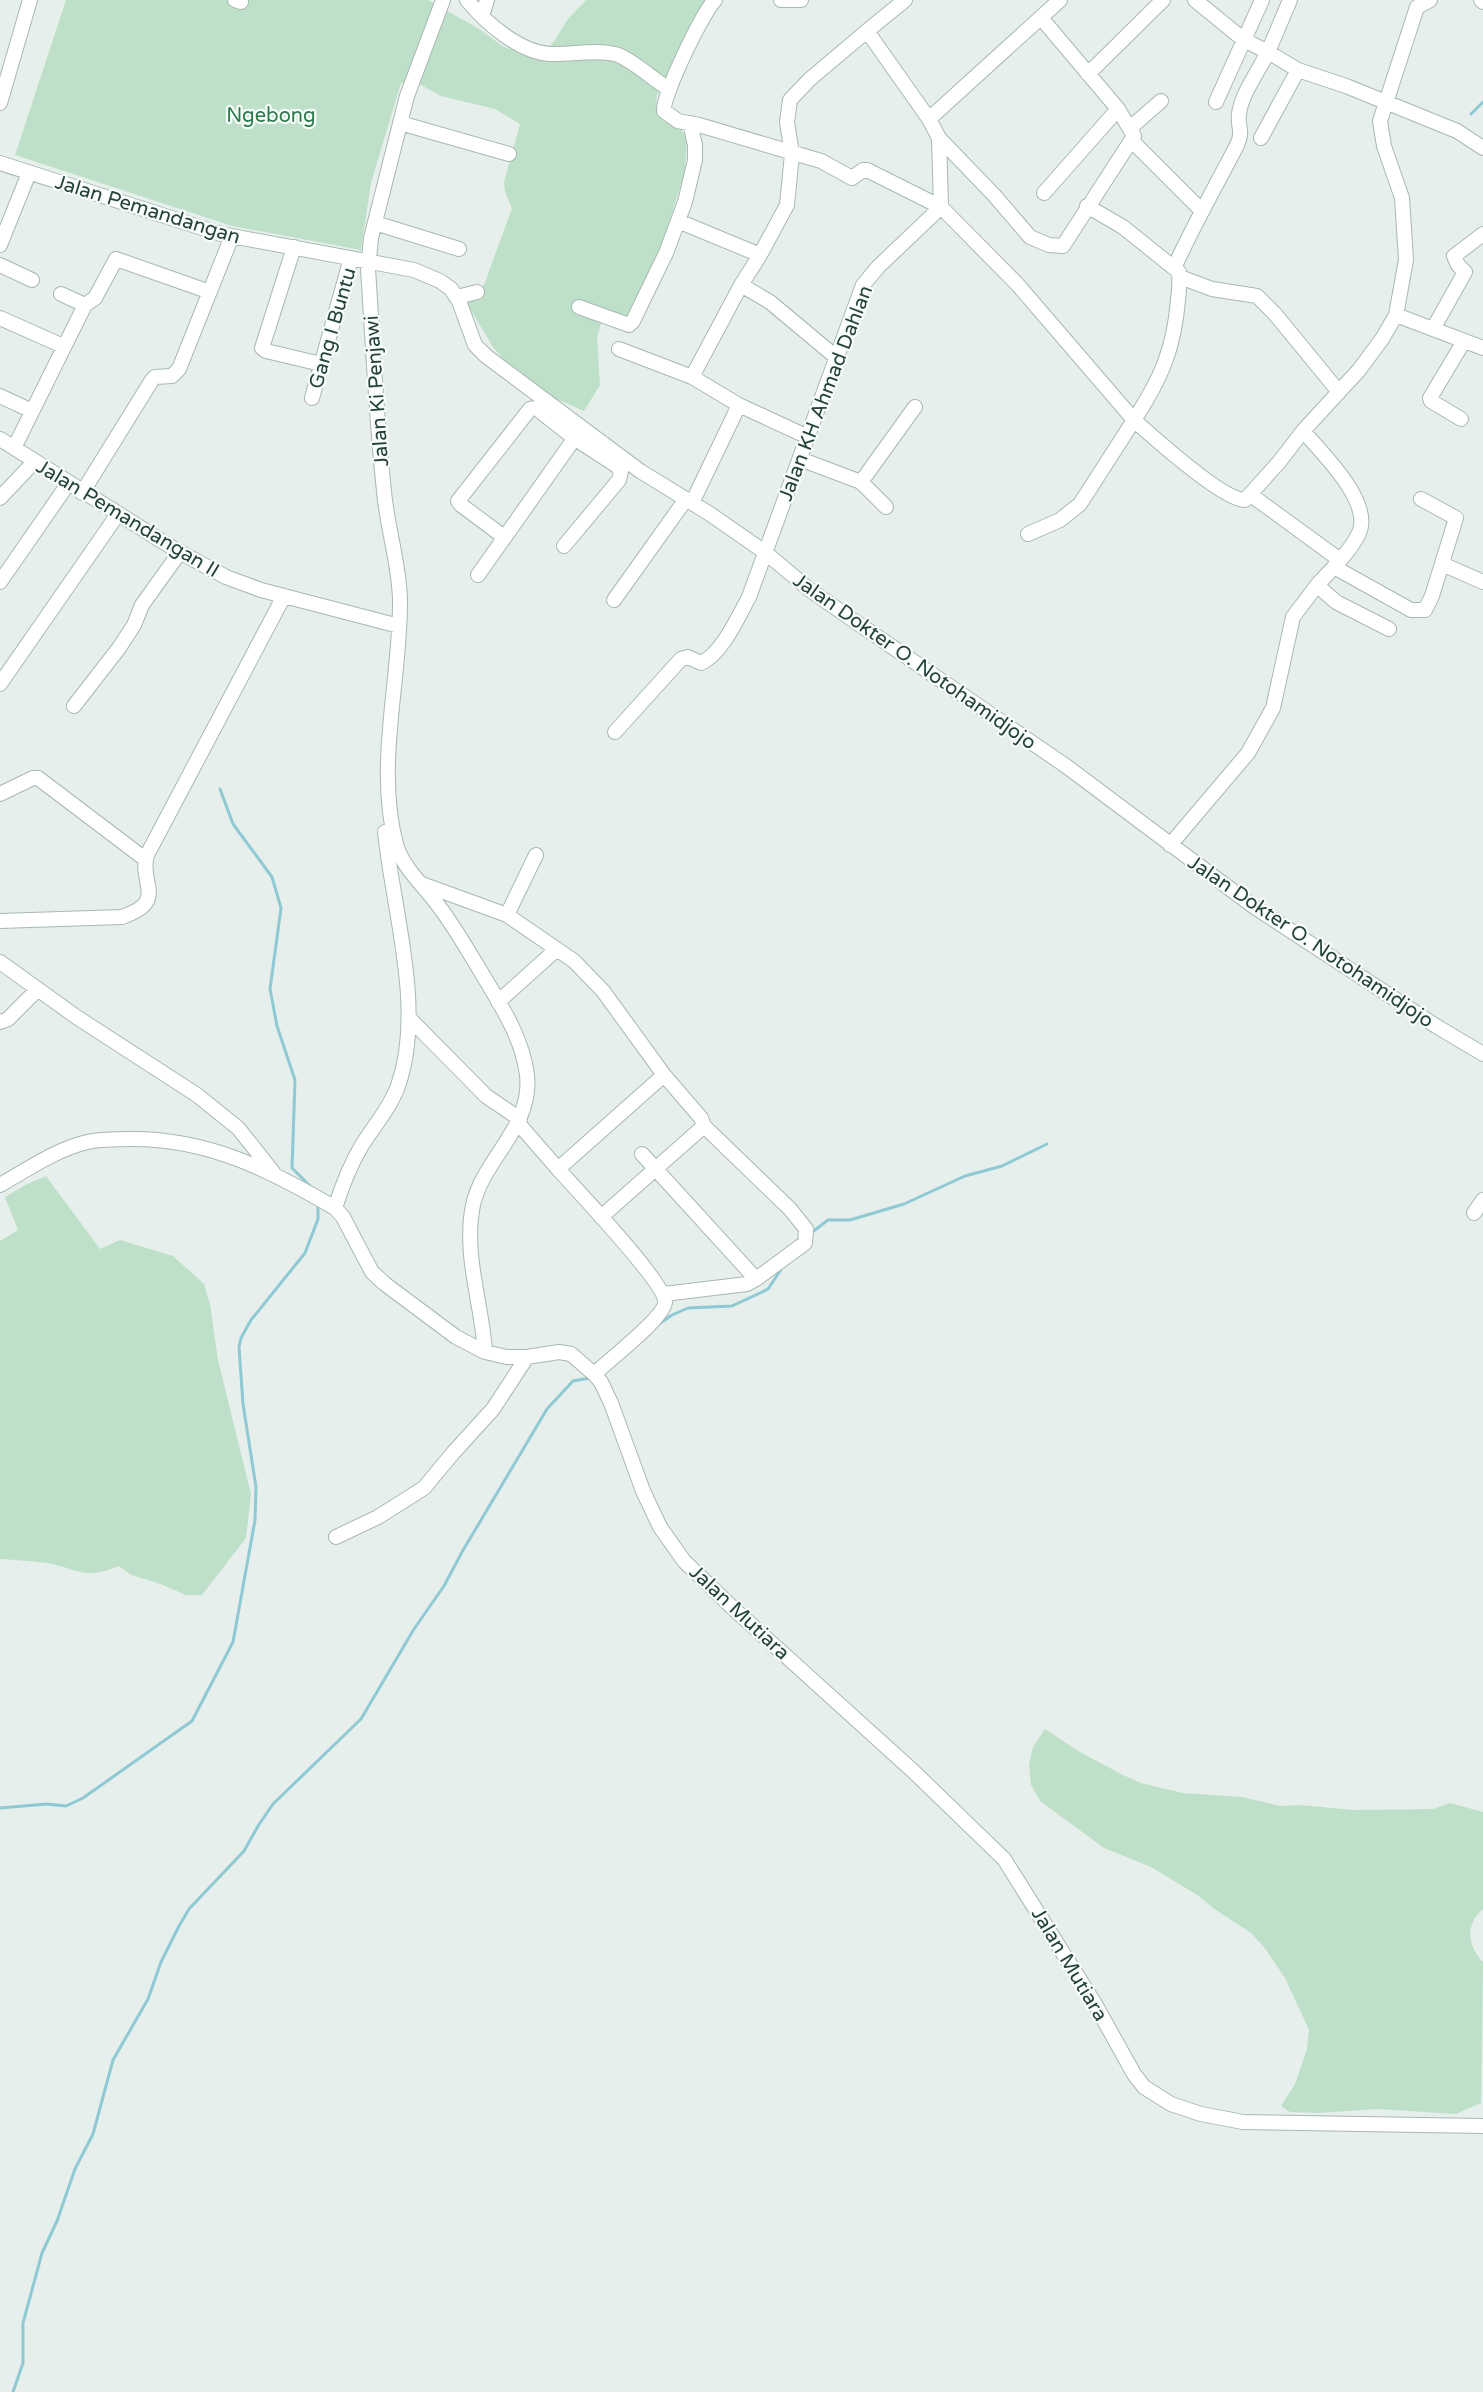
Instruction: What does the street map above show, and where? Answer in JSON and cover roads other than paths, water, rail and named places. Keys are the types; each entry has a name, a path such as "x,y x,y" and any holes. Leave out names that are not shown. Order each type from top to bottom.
{"street":[{"path":"0,103 30,0"},
{"name":"Jalan Ki Penjawi","path":"389,806 389,727 399,626 398,585 381,462 368,261 375,223 407,96 443,0"},
{"path":"467,0 482,16 514,40 533,50 550,54 604,52 617,54 669,89"},
{"path":"482,16 487,0"},
{"path":"715,0 706,12 669,89 664,111 674,119 821,161 852,178 862,170 867,170 941,207 1018,285 1134,420 1172,452 1229,494 1243,501 1251,495 1303,431 1371,355 1396,315 1406,260 1402,198 1381,134 1380,122 1415,3 1430,0"},
{"path":"781,0 801,0"},
{"path":"692,377 741,285 788,205 792,154 787,122 790,100 810,79 905,0"},
{"path":"929,118 1042,19 1060,0"},
{"path":"1088,74 1162,0"},
{"path":"1195,0 1244,40 1298,70 1457,131 1483,148"},
{"path":"1216,102 1262,0"},
{"path":"1028,534 1060,520 1080,504 1151,394 1172,347 1176,324 1177,272 1201,210 1237,146 1241,133 1239,114 1248,89 1268,52 1290,0"},
{"path":"1042,19 1118,109 1131,135 1201,210"},
{"path":"867,31 929,118 939,138 1034,239 1049,245 1063,246 1131,135 1161,101"},
{"path":"1262,138 1298,70"},
{"path":"1044,193 1118,109"},
{"path":"400,123 509,154"},
{"path":"579,308 631,324 655,279 678,221 695,160 695,145 690,123"},
{"path":"939,138 941,207"},
{"name":"Jalan Pemandangan","path":"0,163 232,236 368,261"},
{"path":"0,245 29,173"},
{"path":"1087,206 1123,227 1177,272 1212,289 1257,296 1275,314 1339,392"},
{"name":"Jalan KH Ahmad Dahlan","path":"615,732 681,660 688,657 695,662 704,663 727,637 749,597 867,279 941,207"},
{"path":"678,221 760,255"},
{"path":"375,223 459,249"},
{"path":"1433,329 1465,272 1458,265 1455,256 1483,234"},
{"path":"82,493 152,380 155,377 172,375 179,369 232,236"},
{"path":"294,248 262,348 266,351 321,364"},
{"path":"14,448 85,305 95,298 116,258 210,292"},
{"name":"Gang I Buntu","path":"312,398 351,258"},
{"path":"368,261 423,273 446,285 457,297 477,292"},
{"path":"0,265 32,280"},
{"path":"741,285 770,302 837,358"},
{"path":"60,294 85,305"},
{"name":"Jalan Dokter O. Notohamidjojo","path":"457,297 475,345 578,433 689,501 766,553 819,596 1066,766 1170,845 1289,930 1483,1054"},
{"path":"1396,315 1483,348"},
{"path":"0,318 63,346"},
{"path":"1461,419 1431,401 1430,398 1464,341"},
{"path":"619,349 692,377 739,405 808,437"},
{"path":"0,396 32,411"},
{"path":"614,600 689,501 739,405"},
{"path":"504,537 458,501 533,407 578,433 617,466 621,475 564,546"},
{"path":"861,482 915,407"},
{"path":"1170,845 1248,753 1273,708 1293,616 1360,531 1362,517 1360,508 1336,470 1303,431"},
{"path":"478,575 578,433"},
{"name":"Jalan Pemandangan II","path":"0,439 82,493 226,577 284,597 399,626"},
{"path":"800,459 861,482 886,507"},
{"path":"0,498 34,462"},
{"path":"0,582 69,484"},
{"path":"1251,495 1337,563 1412,609 1420,611 1425,610 1432,596 1456,518 1421,499"},
{"path":"0,684 118,514"},
{"path":"74,706 119,648 134,625 142,605 180,552"},
{"path":"1442,564 1483,582"},
{"path":"1318,584 1326,595 1336,602 1389,628"},
{"path":"0,921 98,919 130,914 142,906 148,898 150,885 146,859 284,597"},
{"path":"0,794 33,778 38,778 146,859"},
{"path":"389,806 400,856 452,925 508,1018 521,1050 526,1070 527,1089 519,1121 481,1184 473,1204 470,1230 471,1252 485,1352"},
{"path":"335,1208 352,1163 393,1099 398,1085 409,1018 405,963 385,833 385,820 389,806"},
{"path":"507,915 536,855"},
{"path":"420,883 507,915 574,961 603,991 664,1076 701,1118 704,1126 790,1209 806,1229 807,1239 802,1246 756,1280 747,1284 664,1294"},
{"path":"498,1002 557,949"},
{"path":"0,962 214,1108 238,1128 276,1176"},
{"path":"0,1022 8,1019 38,989"},
{"path":"409,1018 486,1096 519,1121 646,1269 664,1294 665,1302 659,1316 595,1375"},
{"path":"558,1169 664,1076"},
{"path":"601,1217 704,1126"},
{"name":"Jalan Mutiara","path":"0,1185 58,1152 88,1142 120,1138 149,1139 204,1147 235,1157 276,1176 335,1208 343,1217 372,1272 456,1337 485,1352 507,1357 527,1357 559,1352 571,1354 601,1382 647,1500 660,1527 684,1561 922,1779 1004,1858 1144,2087 1172,2104 1201,2114 1243,2122 1483,2126"},
{"path":"642,1154 756,1280"},
{"path":"1474,1213 1483,1200"},
{"path":"336,1537 378,1517 424,1488 453,1452 493,1409 527,1357"}],"waterway":[{"path":"1471,114 1483,102"},
{"path":"220,789 233,824 272,877 281,908 270,989 277,1026 295,1080 292,1168 311,1187"},
{"path":"811,1233 828,1220 850,1220 904,1204 965,1176 1002,1166 1047,1144"},
{"path":"0,1808 47,1804 66,1806 83,1798 192,1721 233,1642 255,1520 256,1487 243,1404 239,1347 241,1338 251,1320 305,1253 318,1219 318,1203"},
{"path":"656,1326 688,1308 732,1306 760,1293 768,1289 784,1265"},
{"path":"13,2392 23,2363 23,2323 42,2253 57,2221 75,2169 93,2134 113,2060 148,1999 161,1962 179,1926 189,1909 244,1851 273,1804 361,1719 414,1629 444,1586 547,1409 573,1381 590,1378"}],"park label":[{"name":"Ngebong","path":"271,115"}]}
